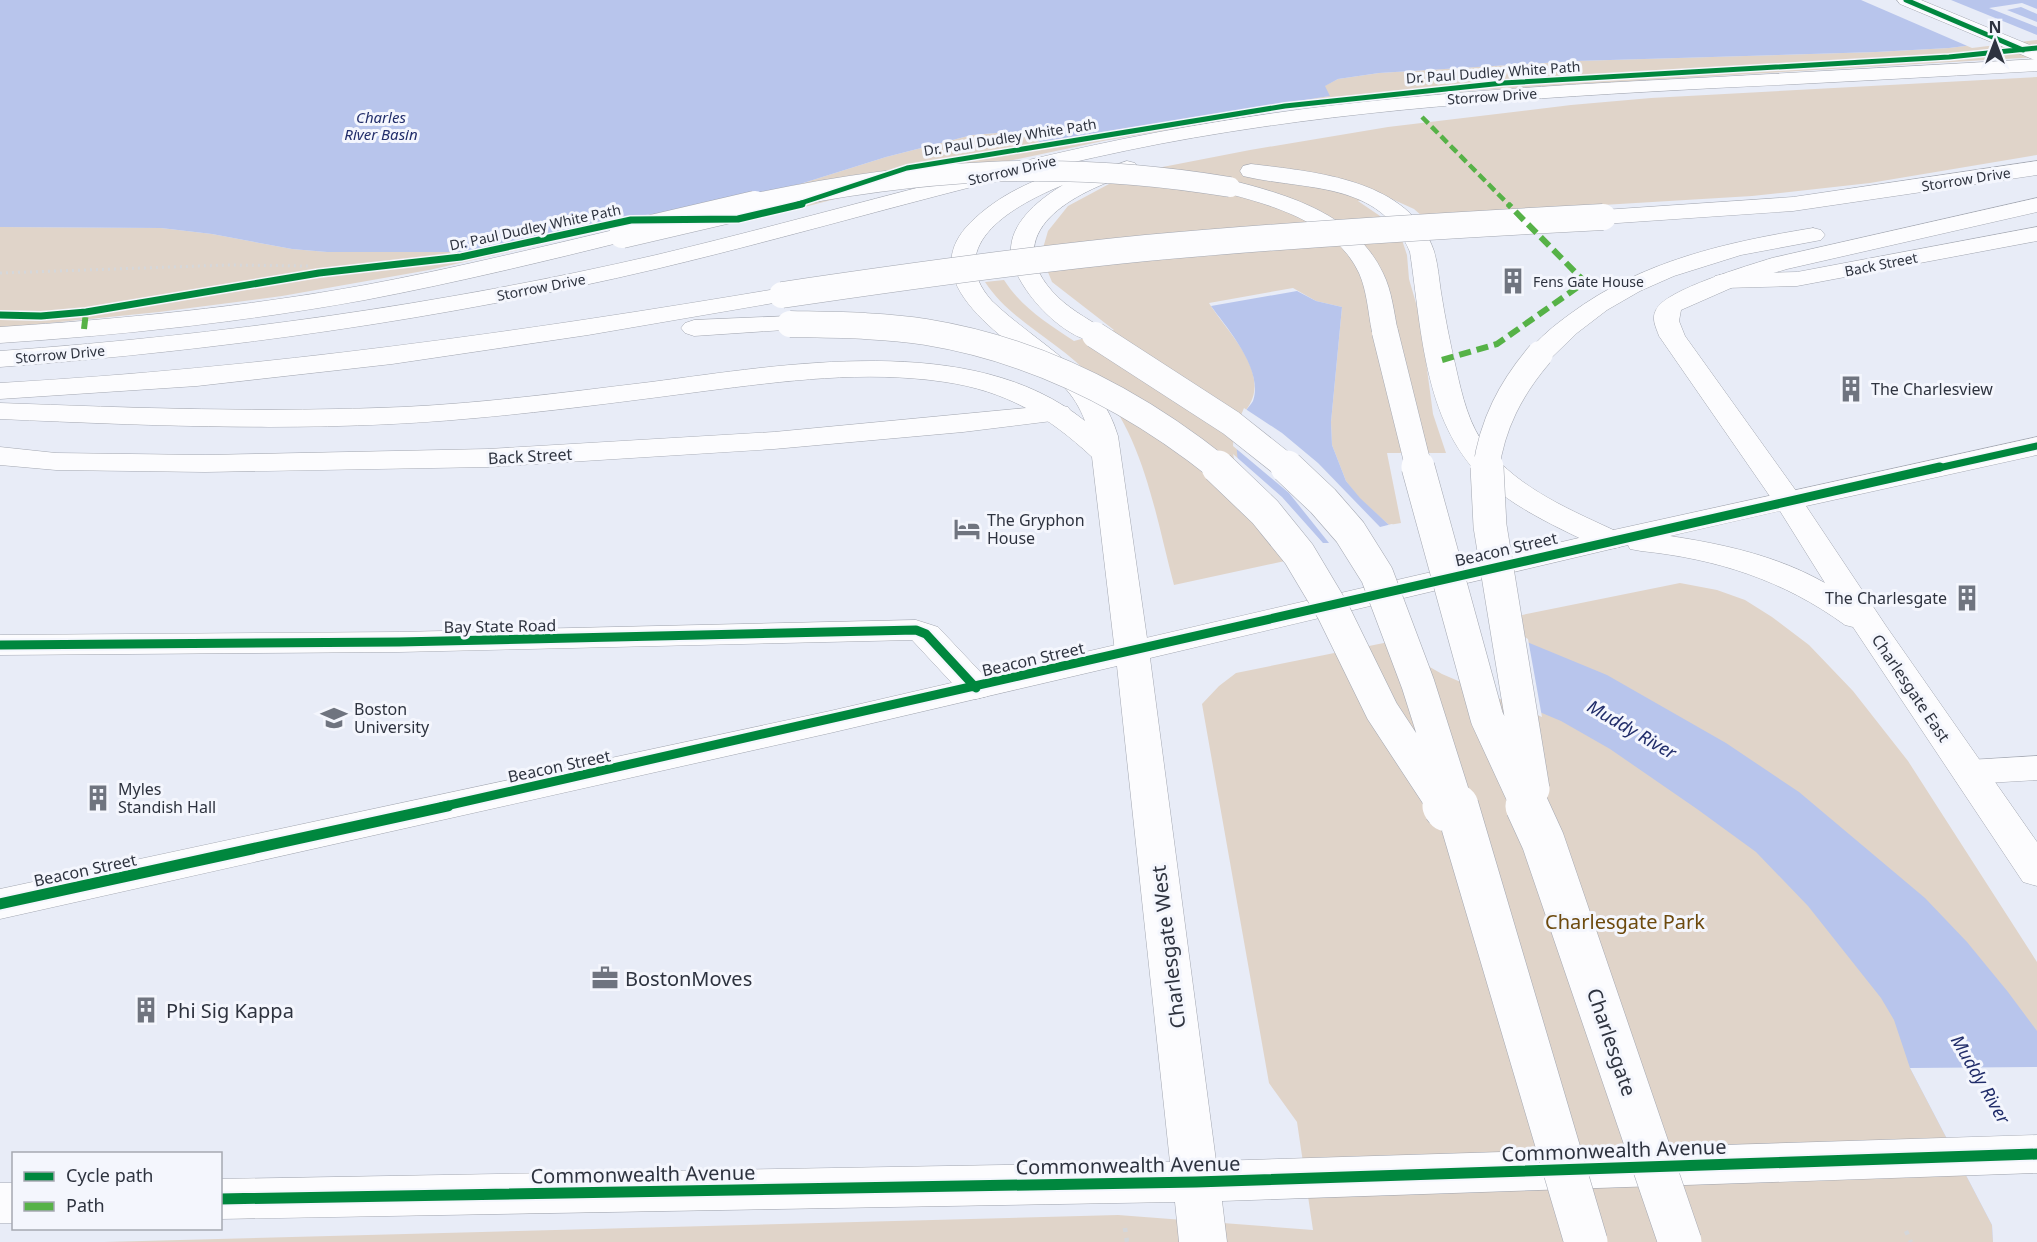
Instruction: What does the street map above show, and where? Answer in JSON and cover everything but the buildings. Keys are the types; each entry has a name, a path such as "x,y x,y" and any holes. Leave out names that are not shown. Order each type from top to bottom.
{"main road":[{"path":"1906,0 2037,56"},
{"name":"Storrow Drive","path":"0,359 131,348 273,331 532,289 682,256 981,177 1164,137 1282,118 1382,106 1620,88 2037,65"},
{"path":"1304,135 1620,88"},
{"path":"1166,159 1090,179 1062,194 1035,220 1023,242 1025,265 1039,291 1056,308 1261,444 1300,478 1355,538 1376,572 1390,602 1428,714 1586,1242"},
{"path":"0,335 217,315 358,293 437,278 828,189 965,172 1112,164 1251,171 1303,178 1356,192 1387,206 1410,223 1421,245 1449,396 1459,426 1474,451 1498,476 1530,500 1609,540 1675,546 1728,555 1791,578 1844,608 1871,628"},
{"name":"Charlesgate West","path":"1129,167 1076,174 1053,180 1025,192 995,212 977,229 968,242 963,258 968,285 979,302 1073,381 1090,400 1101,424 1132,652 1203,1242"},
{"name":"Storrow Drive","path":"0,391 122,385 301,368 533,337 782,295 947,271 1132,250 1344,232 1793,204 2037,168"},
{"path":"965,172 1106,172 1176,178 1230,187 1297,209 1321,221 1349,243 1362,257 1371,272 1409,434 1487,718 1543,841"},
{"path":"1724,281 1781,263 1988,214 2037,205"},
{"path":"1543,841 1508,652 1487,489 1488,458 1498,420 1516,385 1540,354 1561,333 1603,303 1639,283 1702,258 1791,238 1988,214"},
{"name":"Back Street","path":"1724,281 1797,279 2037,234"},
{"name":"Charlesgate East","path":"1724,281 1677,302 1668,310 1666,321 1672,336 1789,502 1871,628 2037,872"},
{"path":"533,337 790,324 882,327 973,342 1054,368 1101,390 1163,426 1204,454 1272,520 1308,567 1383,712 1468,842"},
{"path":"0,411 198,418 405,415 551,402 803,372 860,369 911,371 973,381 1015,392 1058,412 1105,453"},
{"name":"Back Street","path":"0,456 36,460 169,464 470,459 818,437 1058,412"},
{"name":"Beacon Street","path":"0,904 976,688 1609,540 2037,446"},
{"name":"Bay State Road","path":"0,645 422,642 916,630 926,634 976,688"},
{"path":"1969,772 2037,768"},
{"name":"Charlesgate","path":"1543,841 1680,1242"},
{"name":"Commonwealth Avenue","path":"222,1199 1196,1182 2037,1154"}],"path":[{"path":"0,273 228,265 317,269"},
{"path":"300,276 317,269"},
{"path":"1906,1232 1911,1242"}],"green space":[{"path":"2037,37 2037,57 1478,90 1294,108 1103,141 862,192 754,220 730,223 628,225 429,270 282,296 159,312 0,328 0,227 161,228 212,234 292,249 327,252 468,252 590,224 664,214 800,184 886,157 972,135 1009,132 1040,142 1329,96 1324,86 1338,79 1379,73 1576,61 1876,52 1949,48"},
{"path":"2037,77 2037,155 1870,183 1752,196 1422,216 1414,209 1383,195 1358,201 1380,216 1402,240 1407,255 1409,279 1420,317 1433,414 1446,453 1387,453 1401,523 1389,525 1359,498 1346,481 1332,445 1331,422 1342,307 1316,301 1293,288 1209,303 1236,340 1251,368 1254,382 1253,396 1246,410 1308,556 1174,585 1146,476 1124,425 1110,401 1080,366 1009,309 985,282 1004,280 1027,307 1074,341 1114,330 1052,282 1041,255 1048,231 1068,206 1109,184 1142,171 1388,127 1571,105 1651,98"},
{"name":"Charlesgate Park","path":"1680,583 1717,590 1745,600 1809,645 1853,691 1908,761 2037,962 2037,1242 104,1242 1118,1215 1313,1230 1297,1122 1269,1083 1202,704 1219,686 1236,673"}],"water":[{"name":"Charles River Basin","path":"0,0 2037,0 2037,37 1949,48 1876,52 1576,61 1379,73 1338,79 1325,86 1330,96 1040,142 1029,136 1009,132 972,135 886,157 800,184 680,211 620,218 468,252 327,252 292,249 212,234 161,228 0,227"},
{"name":"Muddy River","path":"1297,291 1316,301 1342,307 1331,422 1332,445 1346,481 1360,498 1491,620 1527,642 1607,675 1726,743 1799,792 1925,898 1967,942 2008,992 2037,1031 2037,1242 1993,1242 1992,1225 1910,1068 1894,1020 1881,998 1808,906 1756,852 1610,749 1561,721 1444,672 1240,471 1237,455 1238,434 1245,412 1253,401 1255,389 1253,376 1242,350 1211,306"}],"pier":[{"path":"1861,0 1951,0 2037,35 2037,40 1972,48"},
{"path":"2022,3 2037,9 2037,14 2021,7 2007,10 2037,22 2037,27 1989,8"},
{"path":"1244,408 1282,433 1318,463 1380,527 1392,524 1493,618 1528,639 1542,717 1442,674 1388,643 1306,558 1237,472 1233,454 1282,497 1323,543 1329,543 1289,493 1233,446 1234,432"},
{"path":"2037,1067 2037,1242 1993,1242 1992,1225 1910,1068"}],"marked path":[{"path":"1422,117 1585,282 1497,344 1442,360"},
{"path":"84,329 86,312"}],"cycle path":[{"path":"1906,0 2023,50"},
{"name":"Dr. Paul Dudley White Path","path":"0,315 41,316 86,312 319,273 461,257 631,220 738,219 814,201 907,168 1285,106 1503,83 1949,57 2037,48"},
{"path":"0,904 830,722 1609,540 2037,446"},
{"path":"0,645 399,642 916,630 926,634 976,688"},
{"path":"222,1199 1196,1182 2037,1154"}],"place":[{"name":"Fens Gate House","path":"1513,281"},
{"name":"The Charlesview","path":"1851,389"},
{"name":"The Gryphon House","path":"967,529"},
{"name":"The Charlesgate","path":"1967,598"},
{"name":"Boston University","path":"334,718"},
{"name":"Myles Standish Hall","path":"98,798"},
{"name":"BostonMoves","path":"605,978"},
{"name":"Phi Sig Kappa","path":"146,1010"}]}
